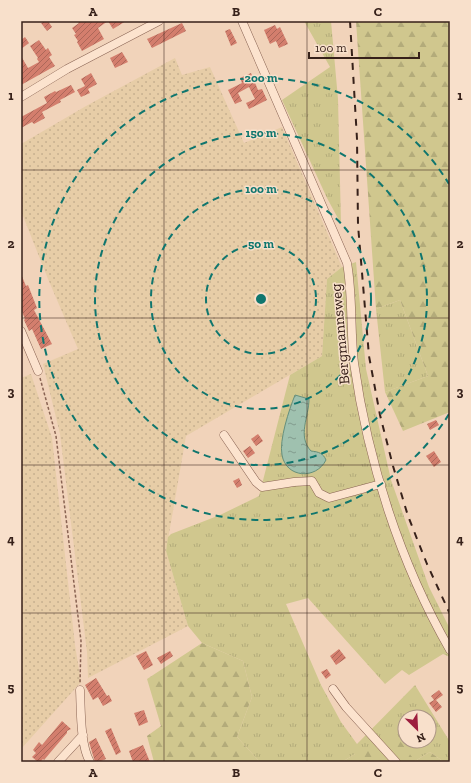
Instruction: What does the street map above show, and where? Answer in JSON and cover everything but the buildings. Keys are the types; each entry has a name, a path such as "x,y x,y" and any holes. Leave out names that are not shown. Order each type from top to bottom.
{"street":[{"path":"21,97 67,69 159,21"},
{"name":"Bergmannsweg","path":"242,21 347,263 350,283 354,361 361,408 371,451 390,513 407,560 424,601 450,650"},
{"path":"21,330 38,371"},
{"path":"224,435 256,482 262,487 312,481 319,493 329,498 381,484"},
{"path":"333,689 346,707 396,762"},
{"path":"80,690 83,735 87,758 90,762"},
{"path":"58,762 83,735"}],"path":[{"path":"38,371 56,436 81,641 80,690"}],"shaded area":[{"path":"175,58 182,75 210,67 244,143 282,127 342,267 327,279 322,356 186,436 166,551 188,626 88,678 87,652 60,434 43,364 78,349 21,211 21,144 86,106"},
{"path":"31,374 52,438 75,645 81,682 21,749 21,378"}],"green space":[{"path":"304,21 331,21 338,99 341,224 327,198 282,100 330,67"},
{"path":"356,21 450,21 450,412 403,431 385,392 428,376 400,300 376,309"},
{"path":"356,262 366,369 391,480 429,587 450,629 450,657 443,654 409,675 402,670 385,684 308,598 286,604 321,685 341,722 357,744 415,685 430,709 397,709 397,749 437,749 437,721 450,742 449,762 444,762 430,752 415,761 355,754 342,762 260,762 237,737 252,697 243,661 202,643 188,626 166,551 168,537 171,534 220,515 259,496 290,375 322,356 327,279 342,267"},
{"path":"400,300 428,376 385,392 376,309"},
{"path":"202,643 243,661 252,697 237,737 260,762 154,762 147,736 161,726 147,679"},
{"path":"397,737 397,749 406,749 415,761 430,752 444,762 342,762 355,754"}],"water":[{"path":"295,395 309,399 304,433 305,439 311,451 320,453 326,460 315,471 302,474 289,468 285,463 281,449 287,417"}],"railway":[{"path":"350,21 357,139 358,225 369,356 380,415 408,516 427,564 450,614"}]}
